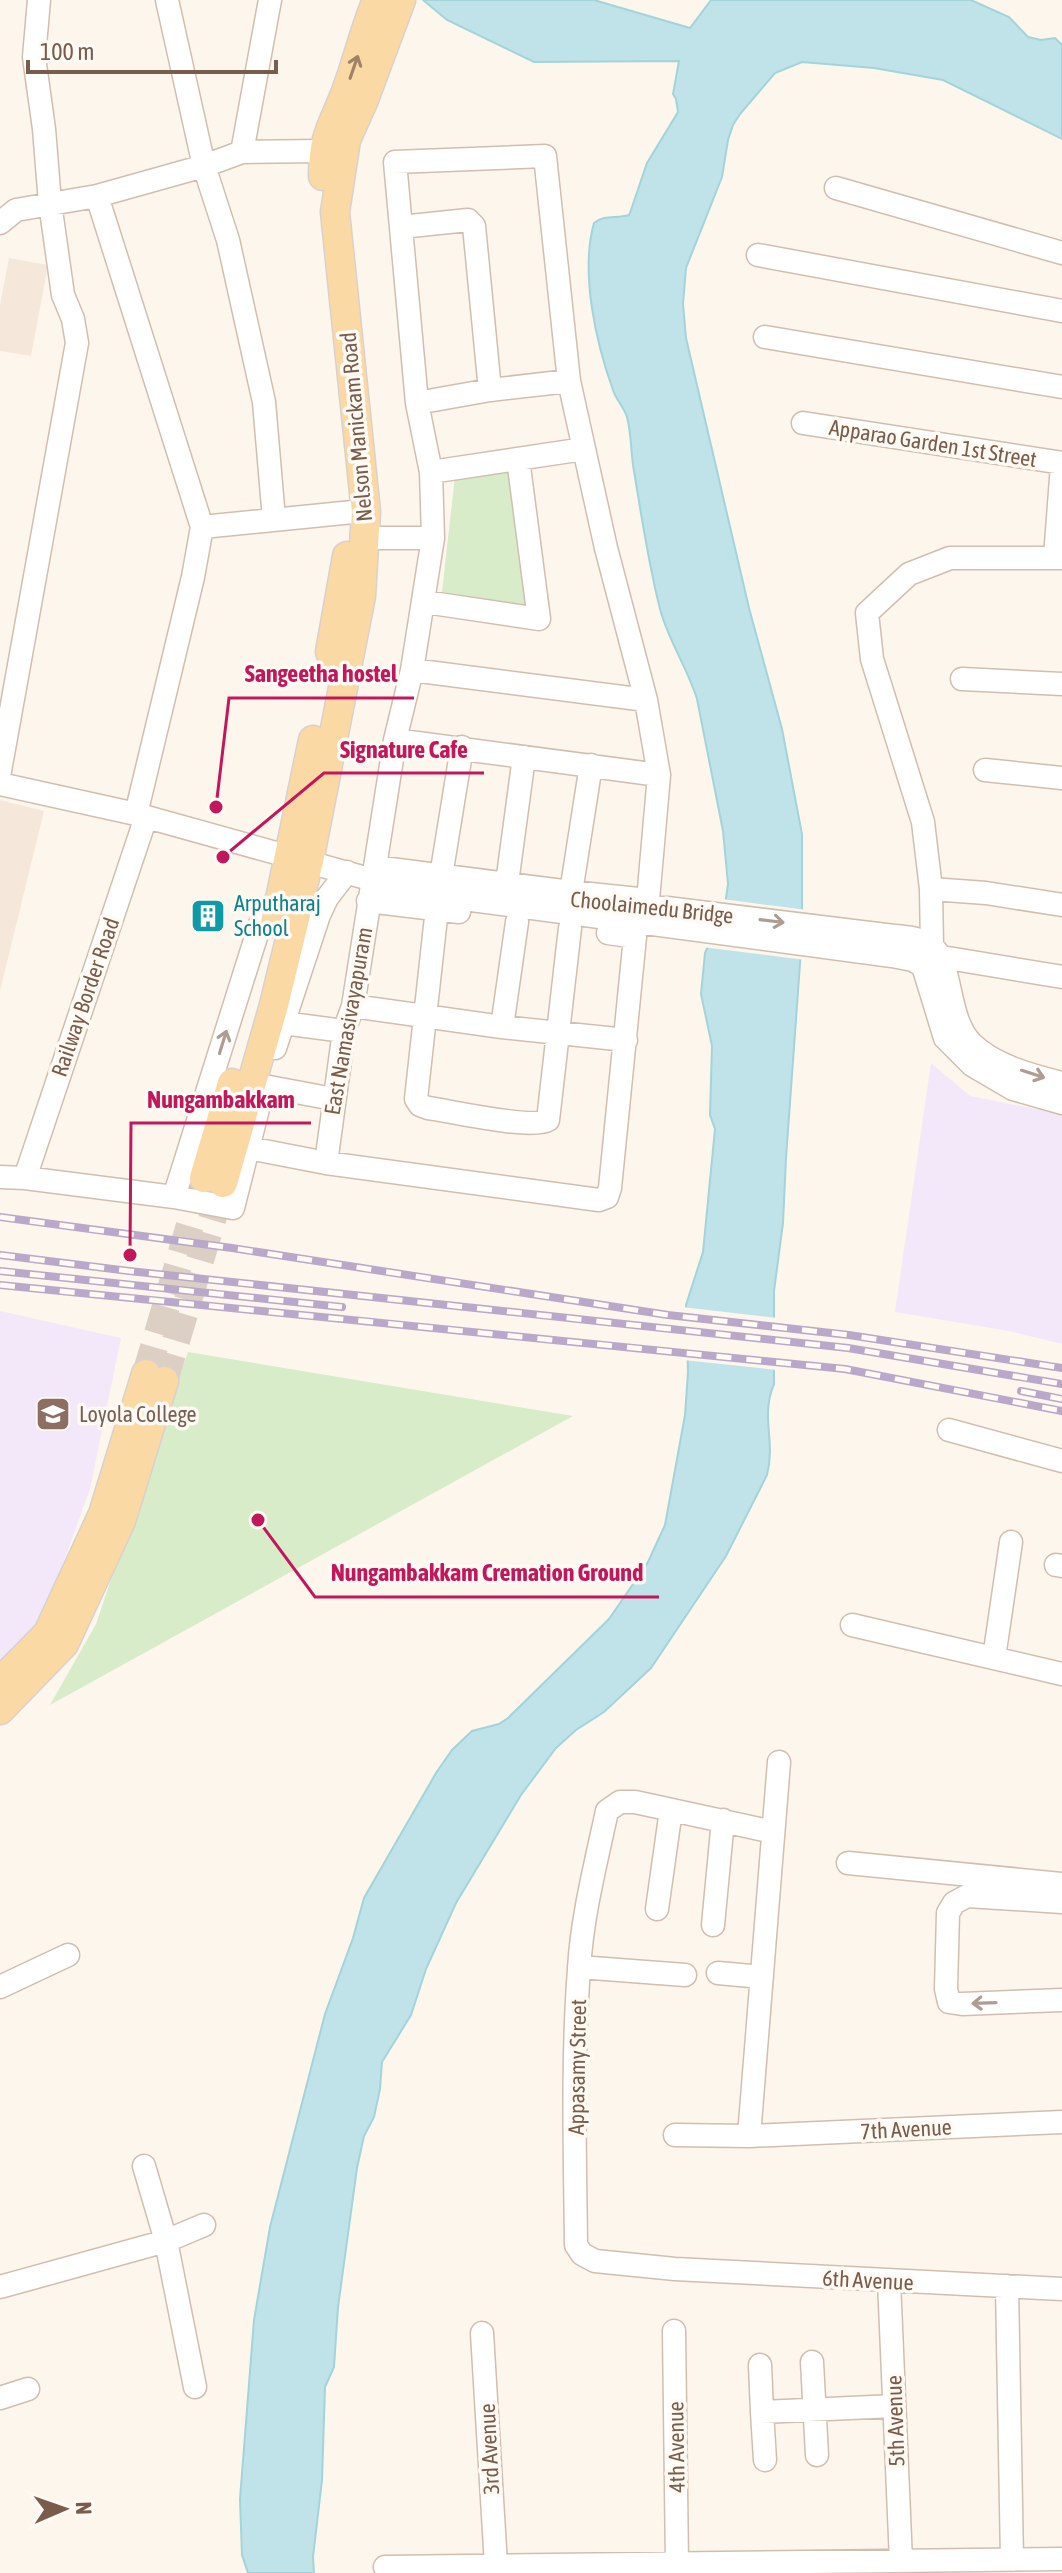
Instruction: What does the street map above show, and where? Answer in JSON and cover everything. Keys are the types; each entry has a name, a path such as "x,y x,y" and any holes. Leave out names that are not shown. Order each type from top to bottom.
{"main road":[{"name":"Nelson Manickam Road","path":"300,859 353,512 323,271 323,151 327,133 387,4"},
{"name":"Nelson Manickam Road","path":"300,859 361,596 366,512 335,212 346,140 363,102 387,4"},
{"path":"300,859 274,1005 213,1180 282,894 300,859"},
{"path":"3,1693 48,1633 103,1514 155,1378"}],"street":[{"path":"0,771 77,343 73,319 63,295 50,203 34,57 39,0"},
{"path":"167,0 204,166 228,240 264,402 274,519"},
{"path":"242,152 270,0"},
{"path":"0,223 16,210 97,196 242,152 323,151"},
{"name":"East Namasivayapuram","path":"326,1163 344,1031 353,1006 395,740 425,602 433,538 431,472 417,403 395,162 545,156 569,381"},
{"path":"836,188 1062,253"},
{"path":"97,196 202,527 353,512"},
{"path":"401,227 468,220 474,226 490,390"},
{"path":"758,255 1062,311"},
{"path":"765,337 1062,387"},
{"path":"372,883 441,876 648,900 659,775 646,700 606,548 569,381 490,390 417,403"},
{"name":"Apparao Garden 1st Street","path":"803,423 1062,464"},
{"path":"431,472 584,449"},
{"path":"425,602 539,619 518,459"},
{"path":"1062,464 1058,557 950,558 909,574 867,613 872,659 923,822 931,889 932,956 945,1038 972,1065 1013,1089 1062,1103"},
{"name":"Railway Border Road","path":"25,1178 141,816 202,527"},
{"path":"365,538 433,538"},
{"path":"412,670 646,700"},
{"path":"962,679 1062,684"},
{"path":"395,740 659,775"},
{"path":"441,876 462,747"},
{"path":"507,883 524,757"},
{"path":"571,892 591,765"},
{"path":"985,770 1062,778"},
{"path":"0,784 141,816 347,872 437,908 635,937 607,1197 599,1200 326,1163 249,1148"},
{"path":"0,1177 174,1197 233,1208 264,1086 319,915 347,872"},
{"name":"Choolaimedu Bridge","path":"372,883 410,886 449,897 666,918 893,946 913,960 932,956 1062,977"},
{"path":"931,889 986,893 1062,905"},
{"path":"174,1197 262,918 282,894"},
{"path":"437,908 416,1099 420,1105 520,1122 542,1123 548,1120 570,928"},
{"path":"502,1027 517,922"},
{"path":"932,956 961,1028 972,1044 1014,1068 1062,1083"},
{"path":"353,1006 502,1027 626,1040"},
{"path":"283,1023 344,1031"},
{"path":"264,1086 333,1099"},
{"path":"949,1430 1062,1461"},
{"path":"994,1658 1011,1542"},
{"path":"852,1625 1062,1674"},
{"path":"749,2136 779,1762"},
{"name":"Appasamy Street","path":"671,1810 620,1802 607,1811 591,1886 579,1967 575,2132 576,2245 582,2254 595,2261 675,2269"},
{"path":"657,1909 671,1810 773,1832"},
{"path":"713,1925 723,1820"},
{"path":"848,1863 1062,1884"},
{"path":"1062,1902 967,1896 954,1903 948,1913 946,1989 949,2002 962,2004 1062,2000"},
{"path":"0,1987 68,1955"},
{"path":"579,1967 685,1975"},
{"path":"718,1973 762,1977"},
{"name":"7th Avenue","path":"675,2135 749,2136 1062,2122"},
{"path":"144,2166 166,2241 195,2387"},
{"path":"0,2287 166,2241 204,2225"},
{"name":"6th Avenue","path":"675,2269 1062,2289"},
{"name":"5th Avenue","path":"889,2281 901,2561"},
{"path":"1007,2286 1012,2560"},
{"name":"4th Avenue","path":"674,2331 677,2564"},
{"name":"3rd Avenue","path":"482,2333 496,2565"},
{"path":"812,2362 817,2455"},
{"path":"760,2365 765,2460"},
{"path":"0,2398 28,2389"},
{"path":"762,2412 894,2406"},
{"path":"385,2567 1062,2559"}],"shaded area":[{"path":"9,258 48,265 31,356 0,351 0,305"},
{"path":"0,800 44,811 0,991"},
{"path":"931,1063 970,1096 1062,1114 1062,1344 1009,1331 895,1312"},
{"name":"Loyola College","path":"0,1311 121,1338 90,1489 40,1627 0,1666"}],"green space":[{"path":"518,469 533,607 442,592 455,476"},
{"path":"188,1352 573,1416 50,1705 96,1624"}],"water":[{"path":"423,0 594,0 690,28 711,0 971,0 1009,17 1028,37 1041,40 1055,38 1062,45 1062,139 943,80 874,68 802,62 775,73 733,125 722,177 686,268 683,304 686,338 749,608 782,729 802,834 802,936 783,1223 774,1291 774,1384 768,1407 770,1451 767,1475 726,1556 651,1668 604,1712 556,1748 521,1795 456,1903 426,1969 411,2015 382,2062 374,2117 364,2136 357,2168 338,2307 334,2367 325,2387 322,2480 314,2573 248,2573 242,2555 240,2499 254,2320 270,2227 325,2014 364,1898 436,1773 452,1750 472,1731 499,1724 508,1718 609,1619 648,1562 665,1525 685,1415 688,1372 686,1305 703,1252 715,1129 710,1115 712,1046 701,994 705,953 725,905 728,884 723,831 697,699 660,609 626,413 614,394 601,351 589,285 590,242 594,223 629,215 647,163 678,112 673,94 679,61 534,62 447,20"}],"pier":[{"path":"722,899 807,910 805,960 702,947"},
{"path":"682,1307 778,1318 777,1370 683,1360"}],"tunnel":[{"path":"146,1374 204,1178"},
{"path":"164,1381 223,1183"}],"railway":[{"path":"0,1217 232,1248 668,1315 849,1335 1062,1368"},
{"path":"0,1255 848,1348 1062,1384"},
{"path":"0,1271 342,1307"},
{"path":"0,1285 845,1369 1062,1411"},
{"path":"1021,1391 1062,1399"}],"place":[{"name":"Sangeetha hostel","path":"216,807"},
{"name":"Signature Cafe","path":"223,857"},
{"name":"Arputharaj School","path":"208,916"},
{"name":"Nungambakkam","path":"130,1255"},
{"name":"Loyola College","path":"53,1414"},
{"name":"Nungambakkam Cremation Ground","path":"258,1520"}]}
